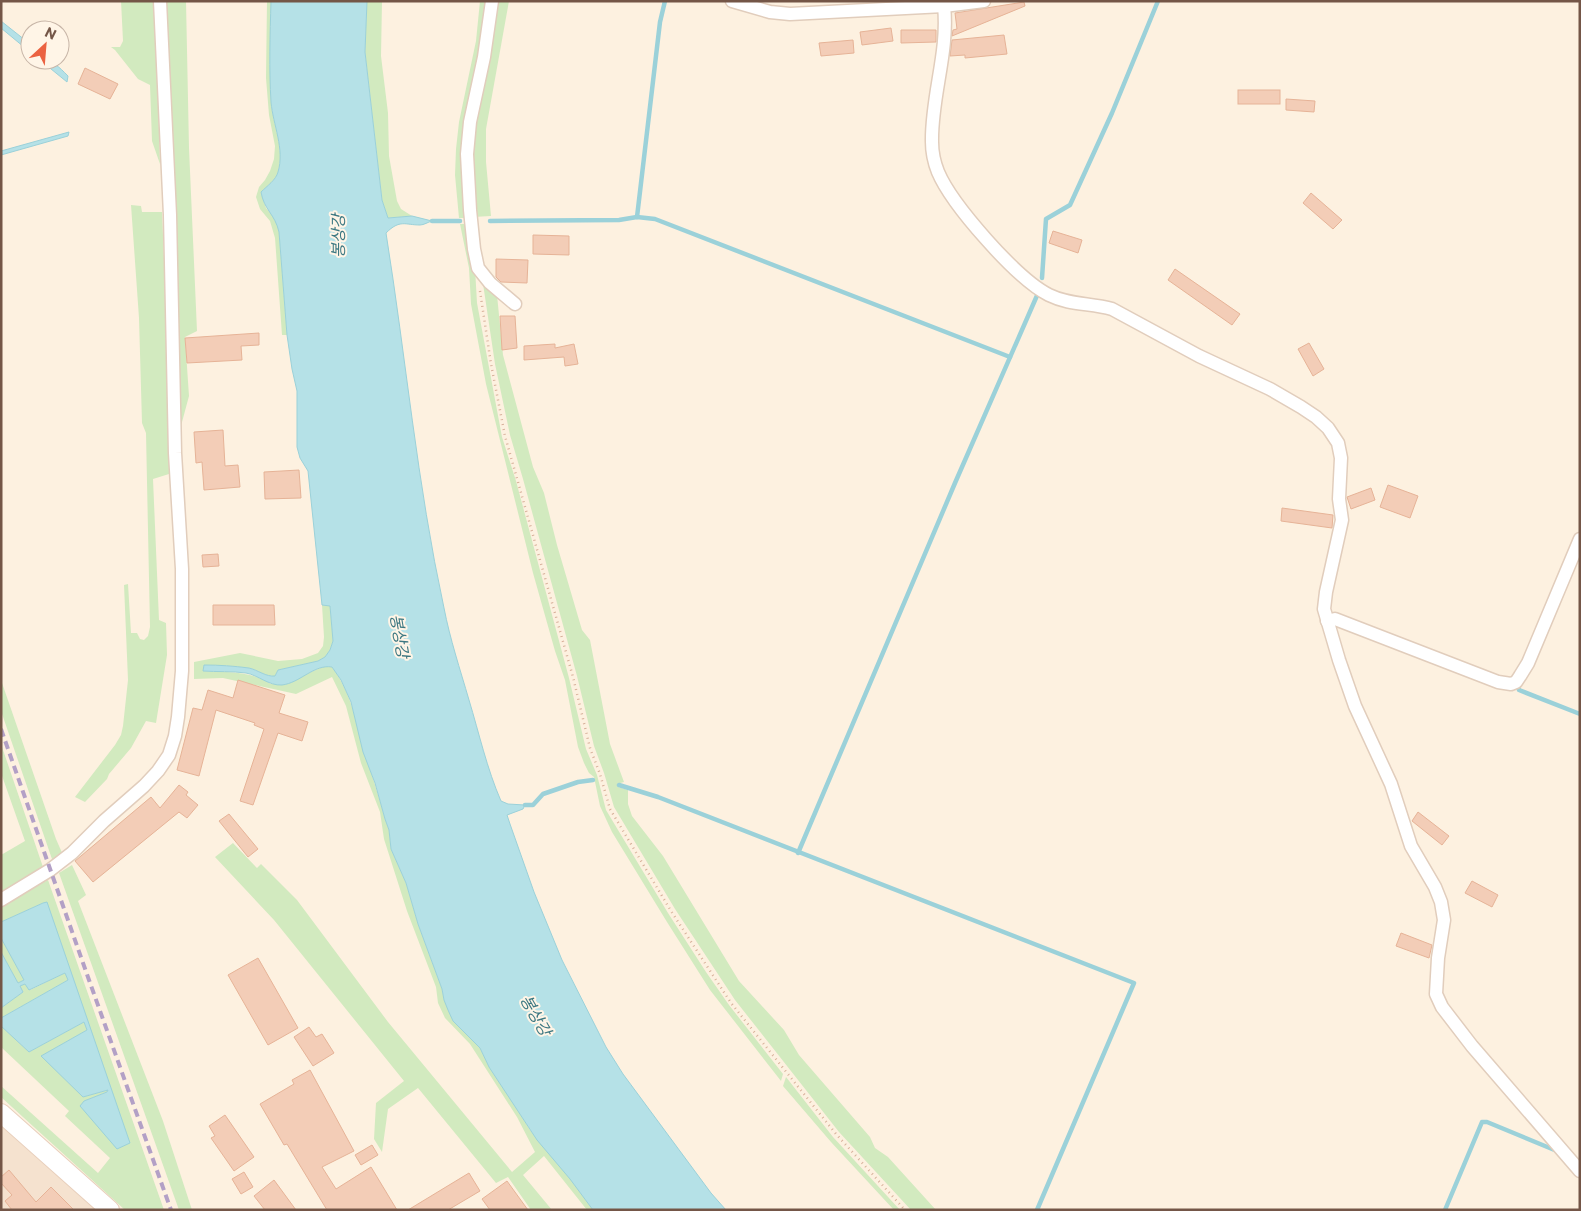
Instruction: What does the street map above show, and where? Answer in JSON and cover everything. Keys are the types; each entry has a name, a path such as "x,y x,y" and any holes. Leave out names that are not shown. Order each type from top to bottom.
{"main road":[{"path":"1,1113 110,1210"}],"street":[{"path":"1,900 50,870 72,853 104,821 144,786 169,755 175,736 182,671 182,569 175,453 170,215 160,1"},
{"path":"492,1 484,57 470,122 467,154 470,210 474,250 478,268 490,283 514,304"},
{"path":"732,1 770,12 790,14 944,6 984,1"},
{"path":"944,6 944,35 932,129 933,158 946,187 986,238 1015,269 1048,295 1067,302 1112,308 1199,356 1270,389 1316,416 1328,428 1338,444 1341,458 1339,499 1342,520 1324,609 1355,706 1391,784 1411,846 1435,887 1441,902 1444,920 1438,958 1436,994 1442,1007 1472,1046 1580,1171"},
{"path":"1327,621 1335,619 1498,682 1511,684 1516,682 1528,662 1580,540"}],"path":[{"path":"478,268 481,303 505,436 570,668 590,748 610,809 671,912 731,1003 836,1134 905,1210"}],"shaded area":[{"path":"1,1120 96,1210 1,1210"}],"green space":[{"path":"121,1 155,1 160,164 152,141 150,85 138,79 111,47 120,47 123,41"},
{"path":"165,1 186,1 189,148 197,331 185,337 189,396 178,437"},
{"path":"267,1 271,1 271,103 278,137 280,163 277,175 261,192 266,208 277,221 279,232 287,335 282,335 275,238 270,221 260,209 256,197 259,187 270,171 274,159 275,146 269,115 266,78"},
{"path":"367,1 382,1 381,56 388,113 389,156 397,201 401,209 412,216 388,218 382,200 365,52"},
{"path":"480,1 490,1 482,57 468,218 459,218 455,175 456,149 459,122 476,41"},
{"path":"495,1 509,1 486,129 486,162 491,216 473,217 470,154"},
{"path":"131,205 141,206 142,212 162,212 167,329 169,474 153,479 159,620 166,623 167,655 156,723 146,721 131,748 107,779 85,802 75,797 115,745 121,735 123,726 128,680 124,585 128,584 131,633 137,633 140,639 144,640 148,636 150,627 146,433 142,423 139,318"},
{"path":"460,224 468,224 475,268 477,303 502,437 516,481 586,749 597,775 606,810 706,972 729,1005 783,1074 781,1081 710,990 612,832 600,806 594,777 589,773 578,747 565,680 533,573 486,384 471,304 469,268"},
{"path":"482,277 497,295 503,355 533,467 544,493 582,630 590,640 610,744 624,782 617,784 618,787 628,790 628,804 632,816 663,856 739,981 784,1030 799,1055 870,1137 875,1148 888,1157 936,1210 911,1210 839,1132 735,1000 675,909 614,807 594,746 577,676 510,435 495,364"},
{"path":"322,605 330,606 333,641 325,657 318,661 278,670 275,676 249,668 226,666 204,665 203,671 247,674 271,684 297,678 325,666 332,667 339,677 353,708 389,830 391,849 406,883 444,1000 459,1027 480,1048 489,1067 530,1130 571,1179 593,1210 587,1210 544,1156 523,1175 552,1210 531,1210 508,1177 496,1183 418,1088 388,1109 382,1152 374,1139 376,1103 404,1081 274,920 215,857 233,843 257,868 261,864 297,900 388,1022 512,1172 535,1152 517,1117 470,1044 445,1018 438,1003 436,987 407,911 384,839 380,812 361,763 346,706 332,677 296,694 223,678 194,679 194,662 240,653 278,661 302,659 318,653 323,646 324,637"},
{"path":"1,680 63,855 53,862 1,711"},
{"path":"1,744 43,867 12,890 1,895 1,855 25,841 1,773"},
{"path":"72,865 86,895 78,901 163,1121 192,1210 179,1210 59,873"},
{"path":"48,880 164,1210 125,1210 1,1097 1,1086 98,1173 110,1158 65,1116 69,1111 1,1047 1,1026 29,1052 84,1022 87,1030 42,1056 83,1097 108,1090 84,1101 129,1143 43,903 1,922 1,905"},
{"path":"1,938 24,980 18,983 1,952"},
{"path":"65,973 68,980 1,1018 1,1008 23,992 20,986 25,984 30,990"},
{"path":"786,1077 833,1137 900,1210 894,1210 831,1142 783,1086"}],"water":[{"name":"봉상강","path":"271,1 367,1 365,52 382,200 388,218 412,216 432,221 422,225 399,224 386,233 426,515 449,631 484,751 501,801 508,804 525,805 523,809 507,815 510,824 534,892 562,960 606,1047 623,1074 711,1193 726,1210 593,1210 537,1140 489,1067 480,1048 453,1021 418,924 406,883 391,849 389,830 375,783 363,752 351,702 341,680 332,667 319,668 289,684 282,685 273,684 246,673 203,671 204,665 226,666 249,668 275,676 278,670 318,661 325,657 333,641 330,606 322,605 308,471 300,458 297,447 297,391 287,335 279,232 262,198 261,192 275,178 280,163 271,102"},
{"path":"1,21 20,36 20,44 1,28"},
{"path":"52,70 62,70 68,76 67,82"},
{"path":"69,132 68,136 1,155 1,151"},
{"path":"47,902 130,1143 117,1149 80,1106 84,1101 108,1090 83,1097 41,1056 87,1030 84,1022 29,1052 1,1026 1,1018 68,980 65,973 29,990 25,984 20,986 23,992 1,1008 1,952 18,983 24,980 1,938 1,922"}],"building":[{"path":"1024,2 1025,6 952,36 953,30 957,29 955,13"},
{"path":"891,28 893,41 862,45 860,32"},
{"path":"901,30 936,30 936,42 901,43"},
{"path":"1004,35 1007,54 965,58 965,55 950,56 952,40"},
{"path":"853,40 854,53 821,56 819,43"},
{"path":"85,68 118,84 110,99 78,84"},
{"path":"1238,90 1280,90 1280,104 1238,104"},
{"path":"1286,99 1315,101 1314,112 1286,110"},
{"path":"1311,193 1342,220 1333,229 1303,203"},
{"path":"1053,231 1082,240 1078,253 1049,243"},
{"path":"533,235 569,236 569,255 533,254"},
{"path":"496,259 528,260 527,283 501,282 496,277"},
{"path":"1175,269 1240,314 1232,325 1168,280"},
{"path":"500,316 515,316 517,348 502,350"},
{"path":"259,333 259,345 241,346 242,360 187,363 185,338"},
{"path":"1309,343 1324,369 1313,376 1298,349"},
{"path":"555,344 555,348 574,344 578,364 565,366 564,357 524,360 524,346"},
{"path":"223,430 225,466 238,465 240,487 204,490 202,462 196,463 194,432"},
{"path":"299,470 301,498 265,499 264,472"},
{"path":"1388,485 1418,496 1410,518 1380,507"},
{"path":"1371,488 1375,500 1351,509 1347,497"},
{"path":"1282,508 1333,515 1332,528 1281,521"},
{"path":"218,554 219,566 203,567 202,555"},
{"path":"213,605 274,605 275,625 213,625"},
{"path":"238,680 285,695 279,713 308,722 302,741 278,733 253,805 240,801 264,729 254,725 255,723 216,710 199,776 177,770 193,708 202,710 208,690 233,698"},
{"path":"179,785 188,792 186,795 198,805 187,818 179,812 93,882 75,861 151,797 160,808"},
{"path":"1418,812 1449,836 1442,845 1412,821"},
{"path":"229,814 258,849 248,857 219,821"},
{"path":"1472,881 1498,895 1492,907 1465,893"},
{"path":"1401,933 1432,945 1429,958 1396,946"},
{"path":"258,958 298,1028 268,1045 228,975"},
{"path":"309,1027 316,1037 322,1034 334,1053 313,1066 294,1037"},
{"path":"310,1070 354,1151 322,1167 336,1189 371,1167 397,1210 327,1210 287,1144 284,1145 260,1104 294,1084 292,1080"},
{"path":"225,1115 254,1157 234,1171 211,1138 215,1136 209,1126"},
{"path":"372,1145 378,1155 361,1165 355,1155"},
{"path":"9,1170 36,1202 51,1187 74,1210 12,1210 5,1201 12,1195 1,1183 1,1177"},
{"path":"244,1172 253,1187 241,1194 232,1179"},
{"path":"469,1173 480,1191 448,1210 408,1210"},
{"path":"274,1180 296,1210 265,1210 254,1196"},
{"path":"507,1181 528,1210 490,1210 482,1199"}],"waterway":[{"path":"637,217 660,22 665,1"},
{"path":"1042,278 1046,219 1070,205 1112,113 1158,1"},
{"path":"490,221 619,220 637,217 655,219 1010,357"},
{"path":"432,221 460,221"},
{"path":"798,853 955,483 1039,291"},
{"path":"1518,685 1519,690 1580,714"},
{"path":"525,805 533,805 543,794 578,782 593,780"},
{"path":"619,785 658,797 1134,983 1037,1210"},
{"path":"1445,1210 1482,1122 1487,1122 1557,1151"}],"railway":[{"path":"1,729 171,1210"}]}
